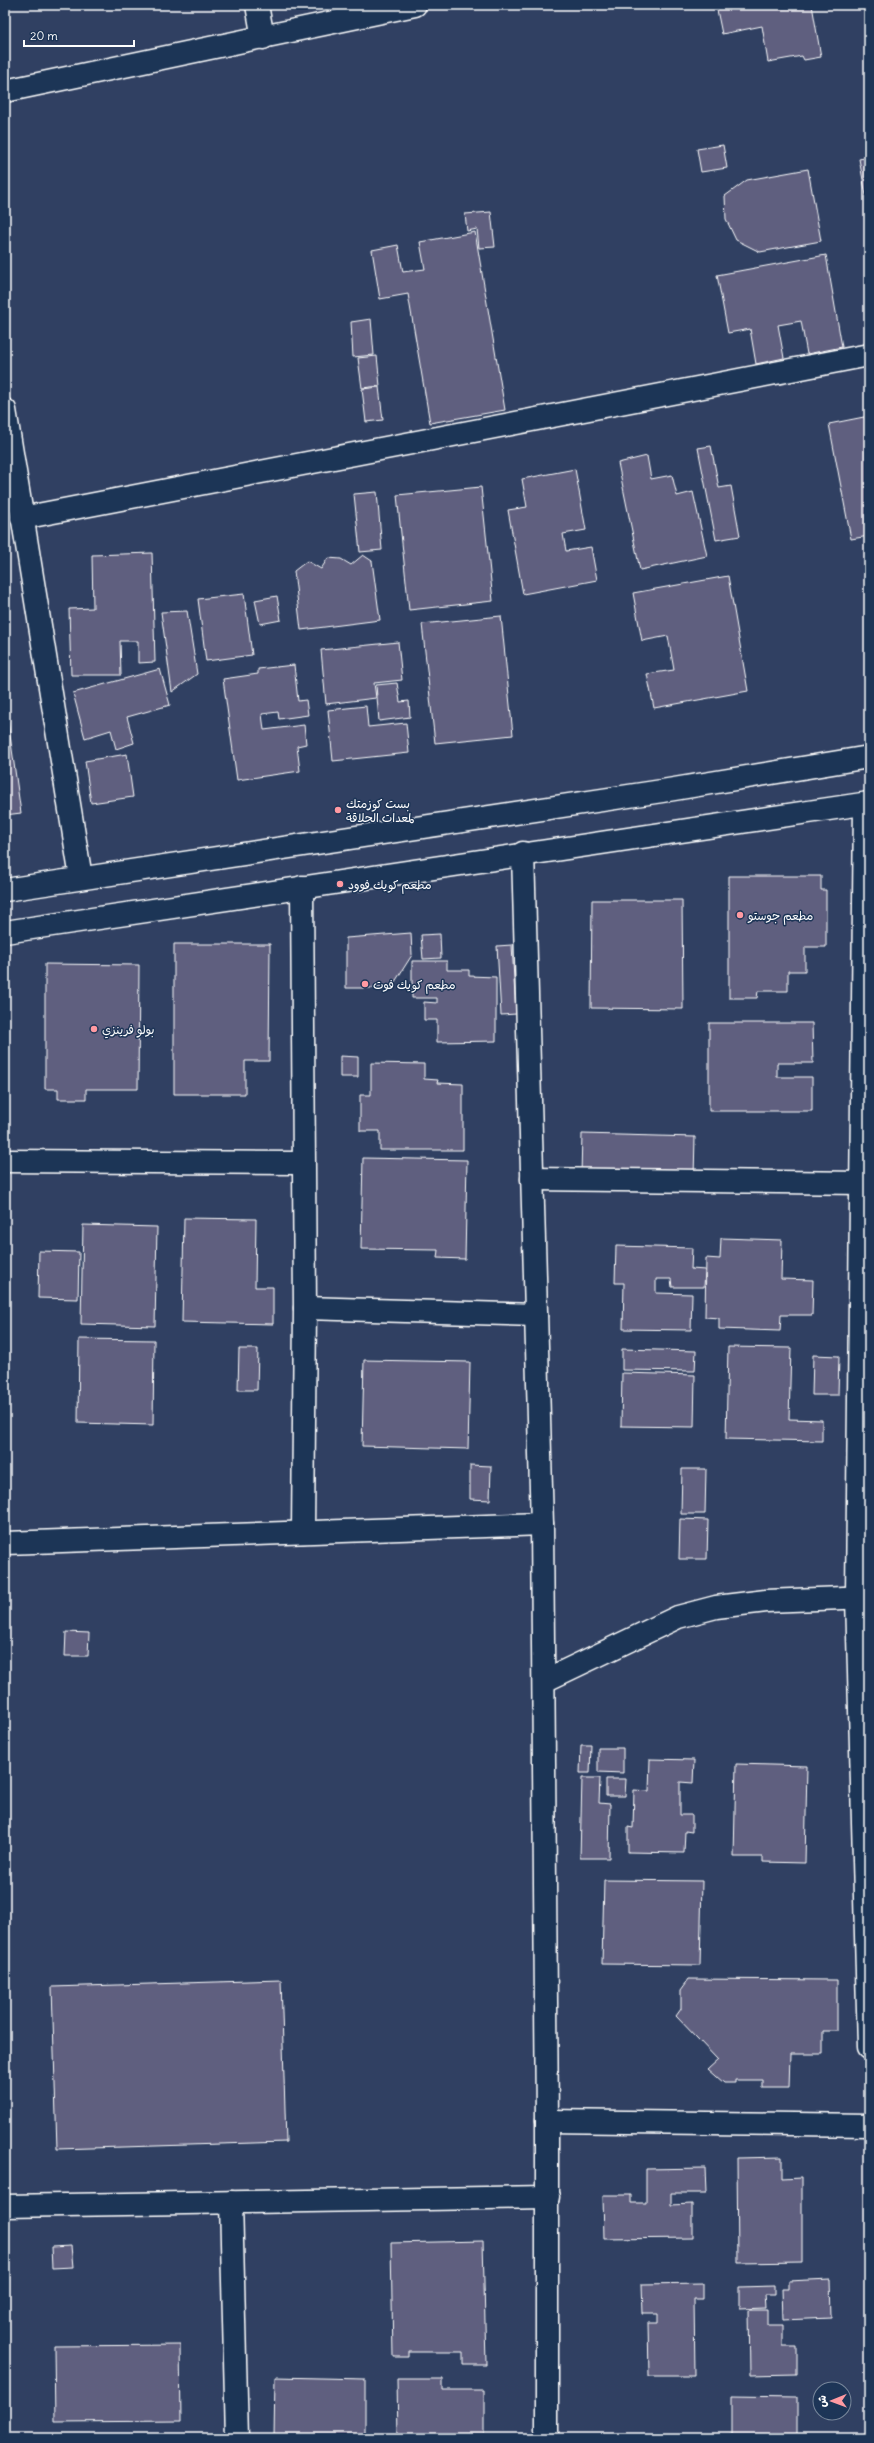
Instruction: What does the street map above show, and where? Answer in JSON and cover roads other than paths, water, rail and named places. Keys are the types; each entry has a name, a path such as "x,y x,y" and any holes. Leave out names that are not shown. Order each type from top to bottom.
{"street":[{"path":"257,5 262,38"},
{"path":"5,91 415,5"},
{"path":"22,518 869,355"},
{"path":"5,410 81,878"},
{"path":"5,890 654,792 869,757"},
{"path":"5,932 523,853 867,804 862,1183 863,1597 869,2047"},
{"path":"523,853 542,1524 548,2197 547,2438"},
{"path":"302,887 305,1308 303,1532"},
{"path":"5,1161 303,1163"},
{"path":"532,1179 862,1183"},
{"path":"305,1308 536,1316"},
{"path":"5,1543 542,1524"},
{"path":"544,1681 678,1617 716,1607 766,1601 863,1597"},
{"path":"547,2122 869,2125"},
{"path":"5,2206 548,2197"},
{"path":"231,2202 237,2438"}],"place":[{"name":"بست كوزمتك لمعدات الحلاقة","path":"338,810"},
{"name":"مطعم كويك فوود","path":"340,884"},
{"name":"مطعم جوستو","path":"740,915"},
{"name":"مطعم كويك فوت","path":"365,984"},
{"name":"بولو فرينزي","path":"94,1029"}]}
